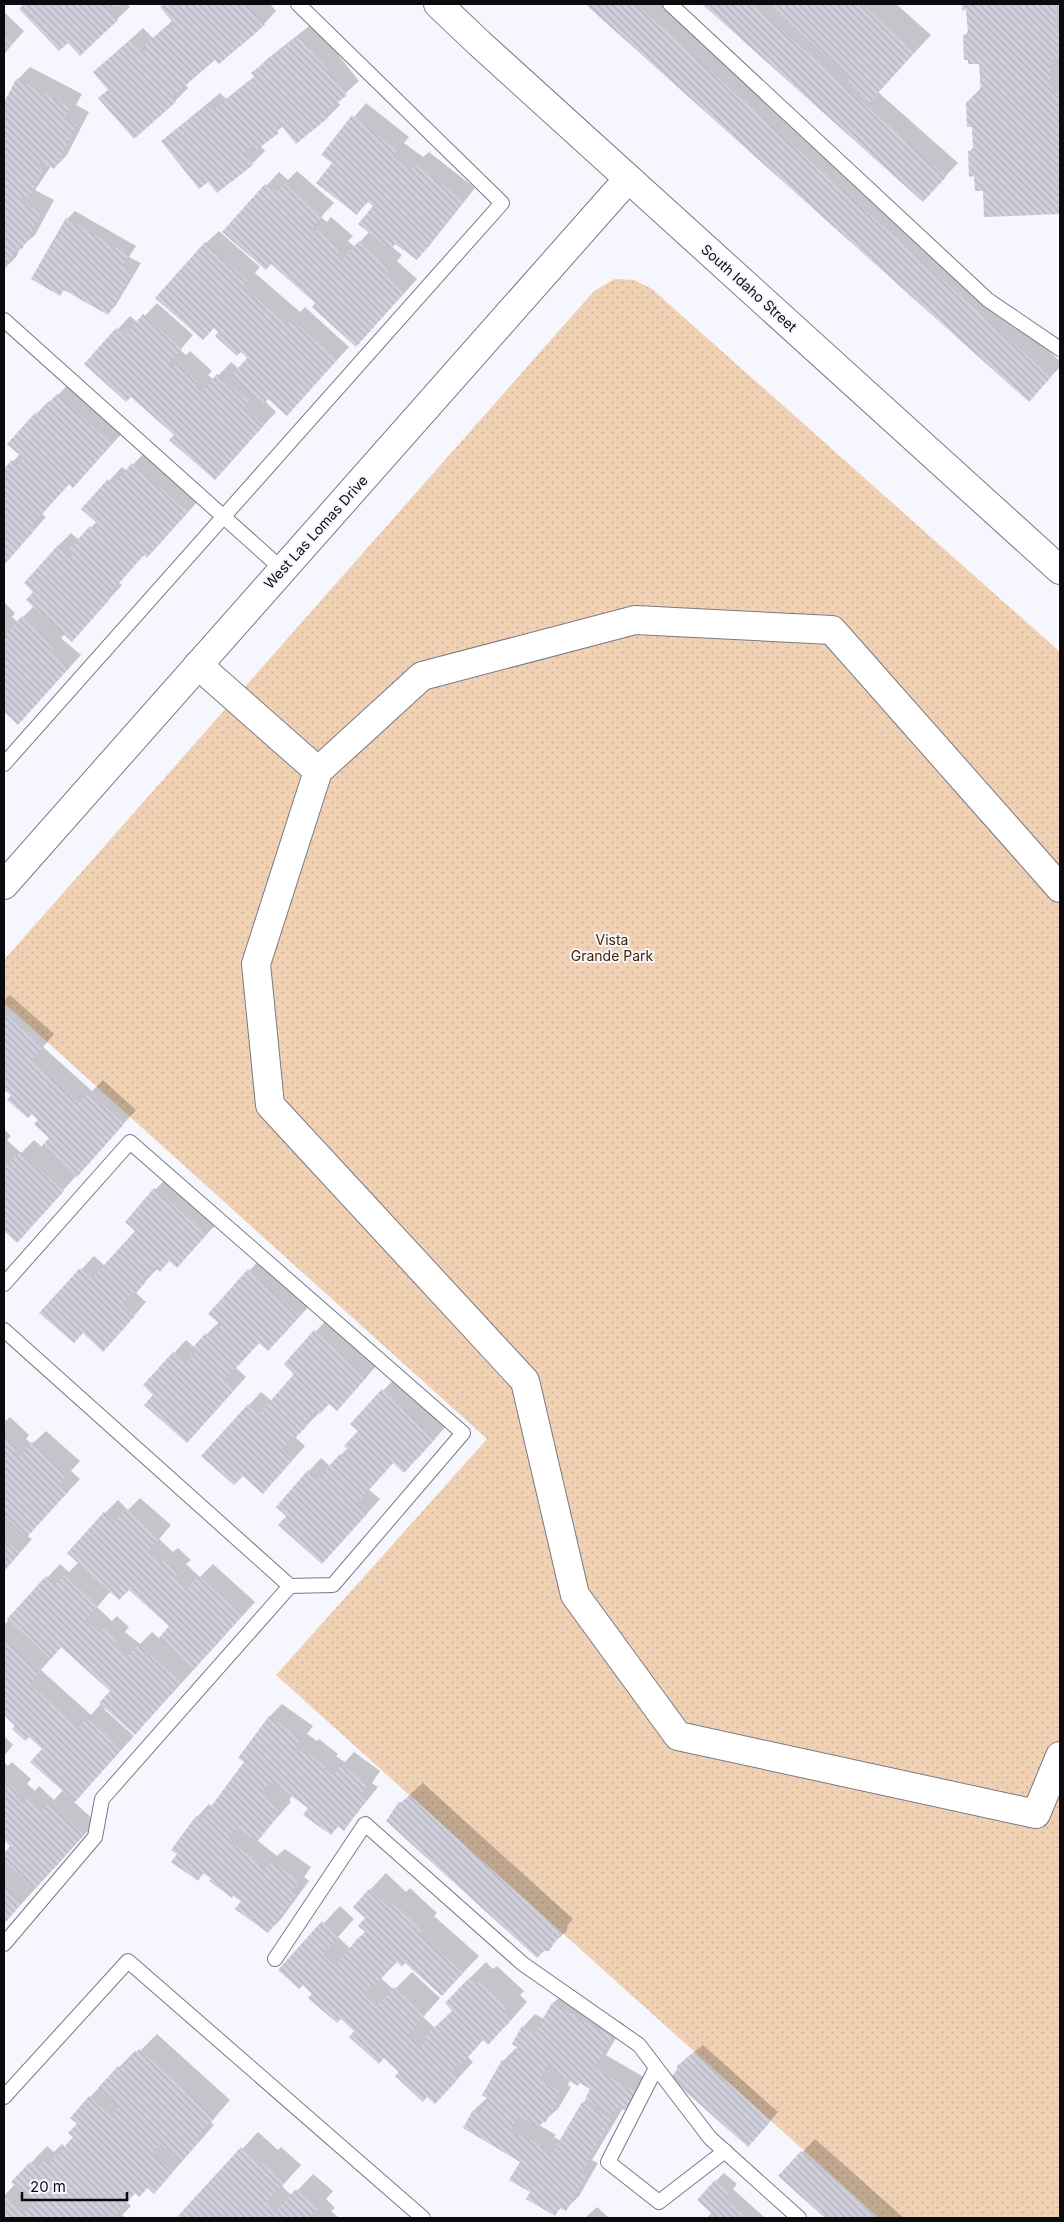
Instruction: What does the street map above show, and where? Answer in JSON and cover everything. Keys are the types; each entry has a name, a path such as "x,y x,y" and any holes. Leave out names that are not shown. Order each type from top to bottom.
{"street":[{"name":"South Idaho Street","path":"438,4 479,44 1060,570"},
{"name":"West Las Lomas Drive","path":"6,877 283,570 628,179"},
{"path":"1060,888 832,630 635,620 422,676 318,771 256,964 270,1106 525,1381 575,1595 678,1736 1036,1814 1060,1756"},
{"path":"198,665 318,771"}],"lane":[{"path":"4,764 502,204 298,4"},
{"path":"670,4 988,300 1060,349"},
{"path":"4,320 283,570"},
{"path":"4,1330 290,1586 333,1585 463,1433 130,1142 6,1276"},
{"path":"4,1944 95,1837 102,1799 290,1586"},
{"path":"275,1959 365,1824 523,1964 638,2045 710,2138 798,2218"},
{"path":"4,2097 128,1961 423,2218"},
{"path":"656,2068 608,2162 659,2202 725,2152"}],"green space":[{"name":"Vista Grande Park","path":"615,279 634,280 652,289 1060,652 1060,2218 879,2218 276,1675 487,1439 4,1003 4,960 594,291"}],"building":[{"path":"24,4 119,4 113,9 109,5 106,7 118,20 80,56 68,43 59,51 19,9"},
{"path":"164,4 246,4 265,25 219,64 215,60 172,97 176,102 134,139 98,98 108,90 93,72 130,40 143,54 146,50 143,46 166,27 169,30 175,25 160,7"},
{"path":"585,4 636,4 1051,377 1029,402"},
{"path":"702,4 753,4 946,177 923,202"},
{"path":"769,4 862,4 915,52 869,103 847,82 850,78"},
{"path":"962,4 1056,4 1057,33 1060,33 1060,58 1050,60 1051,92 1060,92 1059,214 984,217 983,191 975,191 974,176 969,177 968,151 973,151 972,127 967,127 966,102 972,102 972,96 981,95 979,64 968,64 968,60 964,60 963,35 968,34 966,10 962,10"},
{"path":"300,35 347,95 324,113 328,118 296,144 280,124 275,128 279,133 255,151 251,147 244,153 253,165 217,193 208,182 199,189 161,141 207,105 212,111 255,77 251,73"},
{"path":"4,36 12,44 4,54"},
{"path":"16,79 70,107 64,118 77,125 54,169 40,162 37,167 43,171 29,199 22,195 19,201 42,213 22,249 17,247 4,270 4,103"},
{"path":"352,115 397,150 392,156 410,170 415,164 463,201 417,260 395,244 391,250 358,224 373,206 367,201 357,215 316,183 332,163 321,155"},
{"path":"284,183 322,217 310,230 314,234 318,229 341,250 337,255 342,259 359,241 390,269 385,274 405,292 356,347 312,307 315,303 271,264 266,270 222,232 265,184 275,193"},
{"path":"66,218 129,255 122,266 133,272 108,315 64,290 60,296 31,279"},
{"path":"205,242 248,281 243,286 287,325 291,319 337,360 287,416 268,399 263,405 231,376 247,358 241,352 237,356 215,336 218,332 214,328 203,340 155,298"},
{"path":"143,314 182,349 169,363 173,367 177,363 200,384 196,388 201,392 217,374 249,401 244,407 264,425 215,480 169,440 174,435 131,397 126,402 84,364 116,328 125,335"},
{"path":"57,394 112,444 73,488 69,484 30,527 34,531 4,565 4,469 12,460 17,465 23,458 7,444 35,413 38,415"},
{"path":"132,463 188,512 147,558 144,555 107,596 110,599 72,642 26,600 33,592 24,583 58,545 71,557 74,553 69,549 90,526 94,531 99,525 81,509 108,479 114,484"},
{"path":"22,616 55,646 50,651 69,668 18,725 4,712 4,634"},
{"path":"4,1013 43,1048 31,1060 79,1103 89,1092 124,1124 77,1177 42,1146 49,1138 34,1124 38,1120 32,1114 28,1118 7,1100 11,1095 4,1090"},
{"path":"20,1152 64,1191 17,1243 4,1231 4,1161 8,1165"},
{"path":"154,1188 207,1234 177,1268 169,1261 160,1272 155,1267 143,1280 146,1282 122,1304 135,1316 103,1352 83,1333 74,1343 39,1313 80,1268 92,1278 135,1231 125,1222"},
{"path":"248,1269 300,1316 268,1351 259,1343 224,1381 234,1390 187,1443 144,1405 153,1395 143,1385 173,1352 185,1363 197,1351 193,1347 206,1333 210,1337 221,1325 208,1314"},
{"path":"314,1330 367,1377 337,1411 329,1404 320,1414 316,1410 304,1424 307,1426 295,1438 293,1436 281,1449 293,1459 263,1494 243,1476 234,1485 201,1456 248,1404 259,1414 294,1374 284,1364"},
{"path":"382,1389 436,1438 404,1473 393,1463 357,1503 368,1513 322,1564 278,1525 286,1516 276,1507 308,1470 317,1479 340,1454 343,1457 349,1450 344,1446 358,1431 350,1424"},
{"path":"4,1436 18,1448 14,1452 19,1457 32,1442 68,1475 59,1484 68,1492 27,1537 4,1516"},
{"path":"126,1509 159,1539 147,1552 160,1564 164,1560 179,1573 175,1578 187,1589 199,1576 243,1615 194,1669 159,1638 169,1626 129,1590 119,1600 67,1553 104,1512 115,1522"},
{"path":"4,1539 20,1553 4,1571"},
{"path":"64,1575 98,1606 85,1620 99,1633 103,1628 117,1640 113,1645 127,1657 138,1644 181,1682 135,1735 99,1703 110,1691 61,1647 51,1659 7,1619 46,1576 56,1584"},
{"path":"4,1639 40,1672 30,1684 78,1728 87,1718 122,1749 75,1802 30,1762 42,1749 29,1737 25,1741 12,1729 15,1726 4,1715"},
{"path":"269,1716 301,1739 295,1747 303,1753 305,1751 326,1767 324,1769 333,1775 341,1764 368,1784 360,1796 366,1800 344,1831 338,1826 331,1835 303,1815 308,1808 271,1781 261,1793 281,1808 277,1814 279,1815 257,1842 237,1827 227,1841 235,1847 236,1845 265,1869 271,1861 299,1881 292,1890 297,1894 268,1933 235,1909 241,1901 233,1896 232,1898 209,1881 211,1879 203,1873 198,1881 171,1862 177,1854 171,1850 196,1816 201,1820 244,1762 238,1758"},
{"path":"4,1779 19,1793 16,1797 22,1803 26,1798 41,1812 49,1803 84,1835 35,1889 4,1861 4,1854 10,1846 4,1840"},
{"path":"410,1795 561,1933 549,1951 544,1951 537,1958 386,1821 399,1802 402,1803"},
{"path":"4,1886 22,1903 4,1924"},
{"path":"369,1889 389,1907 393,1903 422,1930 419,1933 463,1973 442,1996 405,1963 402,1967 395,1960 388,1968 390,1969 373,1988 371,1986 364,1994 377,2006 394,1987 425,2015 408,2034 421,2046 427,2038 425,2036 452,2011 445,2003 469,1978 476,1985 479,1982 508,2008 504,2012 512,2019 488,2045 481,2038 475,2045 477,2047 459,2067 456,2065 451,2072 458,2079 435,2104 427,2097 423,2102 395,2076 399,2072 384,2058 379,2064 349,2037 354,2031 341,2019 337,2023 308,1998 312,1994 303,1985 299,1989 278,1970 322,1921 339,1936 323,1954 335,1966 365,1932 358,1926 365,1918 353,1907"},
{"path":"552,2003 612,2037 594,2068 635,2092 625,2110 618,2107 613,2115 585,2099 590,2089 580,2083 578,2086 555,2073 556,2069 548,2065 540,2080 560,2091 556,2098 559,2100 545,2123 543,2121 539,2128 519,2116 510,2131 518,2136 520,2134 544,2148 543,2150 551,2155 582,2102 612,2119 580,2173 586,2177 566,2211 560,2208 555,2216 526,2199 530,2192 509,2180 520,2162 463,2128 473,2110 479,2114 488,2099 482,2095 502,2060 508,2064 518,2048 512,2044 522,2026 534,2034"},
{"path":"139,2049 215,2117 195,2140 198,2142 181,2162 161,2144 152,2154 173,2172 154,2194 148,2188 139,2197 135,2193 112,2218 4,2218 4,2195 23,2213 33,2202 11,2182 30,2162 37,2168 45,2160 49,2164 73,2137 68,2133 77,2124 70,2118 89,2096 111,2116 119,2107 98,2088 118,2066 121,2069"},
{"path":"694,2052 771,2121 748,2147 670,2078 677,2070 677,2066"},
{"path":"241,2147 261,2166 264,2163 285,2182 266,2203 275,2212 296,2189 318,2208 310,2216 312,2218 176,2218"},
{"path":"801,2151 877,2218 825,2218 778,2176"},
{"path":"715,2180 730,2194 725,2199 747,2218 707,2218 711,2213 697,2200"}]}
